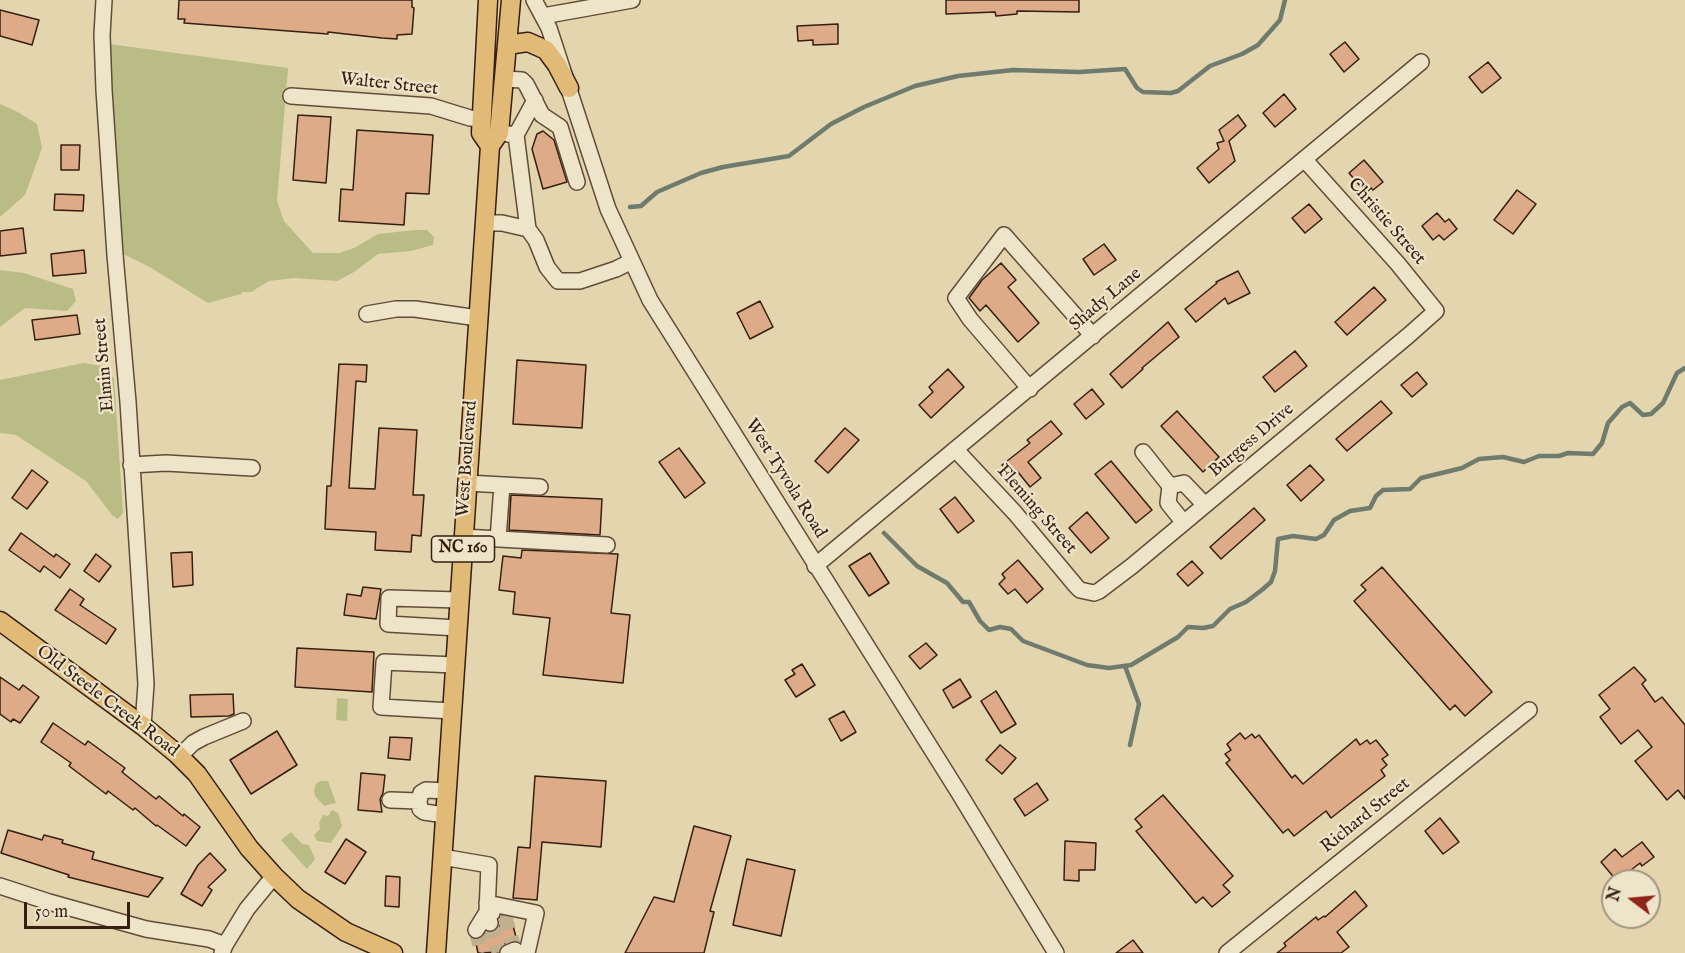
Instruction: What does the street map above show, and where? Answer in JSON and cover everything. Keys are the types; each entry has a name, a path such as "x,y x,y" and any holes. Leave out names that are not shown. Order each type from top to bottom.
{"main road":[{"name":"West Boulevard","path":"488,0 481,133 502,138"},
{"name":"West Boulevard","path":"436,953 484,223 502,138 504,79 511,0"},
{"path":"507,45 528,42 546,50 569,88"},
{"name":"Old Steele Creek Road","path":"0,621 143,726 180,756 197,774 249,848 298,899 346,932 393,953"}],"street":[{"name":"Elmin Street","path":"104,0 102,35 104,90 146,684 143,726"},
{"name":"West Tyvola Road","path":"534,0 543,16 569,88 608,209 650,300 959,793 1056,953"},
{"path":"543,16 632,0"},
{"name":"Shady Lane","path":"815,566 1421,62"},
{"path":"504,79 522,80 542,115 560,128 577,182"},
{"name":"Walter Street","path":"291,96 431,105 470,118 481,119"},
{"path":"535,100 502,138 528,229 536,240 547,267 558,281 580,281 632,261"},
{"name":"Christie Street","path":"1304,159 1398,264 1436,311"},
{"path":"484,223 502,223 528,229"},
{"path":"1030,389 970,319 956,298 1004,235 1093,336"},
{"path":"367,314 396,309 415,309 477,318"},
{"name":"Burgess Drive","path":"1089,593 1099,591 1184,523 1436,311"},
{"name":"Fleming Street","path":"956,450 1015,513 1076,586 1089,593"},
{"path":"1143,452 1170,486 1168,503 1184,523"},
{"path":"131,465 166,463 252,468"},
{"path":"467,483 540,487"},
{"path":"1170,486 1184,483 1205,505"},
{"path":"498,539 502,485"},
{"path":"463,537 607,544"},
{"path":"458,628 388,624 389,598 459,600"},
{"path":"452,711 381,707 384,662 455,665"},
{"name":"Richard Street","path":"1227,953 1529,710"},
{"path":"180,756 198,740 243,721"},
{"path":"445,815 424,812 420,809 419,801 421,793 426,790 447,790"},
{"path":"390,800 419,801"},
{"path":"442,857 489,865 488,913 476,930"},
{"path":"0,886 146,929 209,939 224,949 246,909 274,876"},
{"path":"488,913 504,915"},
{"path":"488,913 536,913 510,952"}],"green space":[{"path":"109,44 288,68 277,201 284,221 313,253 339,253 354,248 378,234 415,230 427,230 434,237 433,245 411,251 378,254 354,272 337,281 294,278 269,281 251,292 242,292 208,303 148,266 123,254"},
{"path":"0,104 37,124 42,148 25,195 0,217"},
{"path":"0,270 24,273 73,289 76,301 67,311 25,308 0,327"},
{"path":"84,363 102,366 114,378 123,513 118,519 112,515 86,481 16,435 0,433 0,380"},
{"path":"337,698 348,699 347,721 336,720"},
{"path":"320,781 328,781 336,803 324,806 315,796 316,784"},
{"path":"332,810 338,813 342,826 331,843 317,841 314,835 320,829 319,823 323,815 328,816"},
{"path":"291,832 302,844 309,845 315,859 307,869 281,840"}],"building":[{"path":"179,0 412,0 414,8 412,34 397,35 397,39 328,32 328,34 184,23 185,19 178,19"},
{"path":"946,0 1079,0 1079,12 1017,11 1017,14 996,16 995,12 946,14"},
{"path":"0,10 39,20 32,45 0,36"},
{"path":"838,24 838,44 813,45 813,40 798,41 797,26"},
{"path":"1345,42 1359,59 1344,72 1330,54"},
{"path":"1488,62 1501,78 1482,93 1469,77"},
{"path":"1284,94 1296,109 1275,127 1263,113"},
{"path":"298,115 331,117 326,183 293,180"},
{"path":"1238,115 1246,126 1229,141 1235,161 1209,183 1197,168 1219,149 1217,143 1224,141 1219,130"},
{"path":"357,130 433,135 429,194 406,193 404,225 339,221 341,189 353,190"},
{"path":"543,131 554,140 567,182 543,189 532,149 537,134"},
{"path":"61,145 80,145 79,170 61,170"},
{"path":"1364,160 1383,182 1366,193 1349,173"},
{"path":"1517,190 1536,204 1513,234 1494,220"},
{"path":"55,194 84,195 83,211 54,210"},
{"path":"1309,204 1322,219 1305,233 1292,218"},
{"path":"1437,213 1445,222 1449,219 1457,229 1444,240 1439,235 1433,240 1422,226"},
{"path":"23,228 26,253 0,256 0,231"},
{"path":"1104,244 1116,260 1094,275 1083,259"},
{"path":"84,250 86,273 53,276 51,254"},
{"path":"1001,263 1016,280 1008,287 1039,323 1018,342 986,305 980,311 969,298 982,280"},
{"path":"1238,271 1250,293 1228,304 1225,298 1196,322 1185,309 1216,282"},
{"path":"1374,287 1386,300 1347,335 1335,322"},
{"path":"760,301 773,327 750,339 737,313"},
{"path":"77,315 80,334 35,340 32,320"},
{"path":"1168,322 1179,337 1122,388 1110,374"},
{"path":"1295,351 1307,366 1275,392 1263,377"},
{"path":"517,360 586,365 582,428 513,424"},
{"path":"339,364 367,365 366,382 356,381 349,488 375,489 379,428 417,430 413,495 424,495 421,536 412,535 411,552 375,550 376,532 325,529 327,486 331,486"},
{"path":"948,369 964,387 931,418 919,405 933,392 929,387"},
{"path":"1417,372 1427,384 1412,397 1401,385"},
{"path":"1092,389 1104,404 1086,419 1074,404"},
{"path":"1381,401 1392,413 1347,451 1336,439"},
{"path":"1177,411 1219,457 1203,472 1161,426"},
{"path":"1051,421 1062,434 1028,462 1041,478 1030,487 1018,472 1012,477 1002,465 1030,443 1027,440"},
{"path":"845,428 859,440 828,473 815,461"},
{"path":"679,448 705,483 685,498 659,462"},
{"path":"1111,461 1152,510 1136,523 1095,474"},
{"path":"1310,465 1324,480 1301,501 1287,485"},
{"path":"32,470 48,482 27,509 12,498"},
{"path":"511,495 602,499 600,535 509,530"},
{"path":"955,497 974,521 958,533 940,509"},
{"path":"1254,508 1265,520 1221,559 1210,547"},
{"path":"1087,512 1109,538 1091,553 1069,528"},
{"path":"21,533 54,557 56,554 70,564 60,578 44,566 40,572 9,550"},
{"path":"522,550 618,554 611,613 630,615 623,683 543,675 550,618 513,614 515,592 499,590 503,556 521,558"},
{"path":"192,552 193,585 173,587 171,553"},
{"path":"870,553 889,583 869,596 849,566"},
{"path":"96,554 111,566 99,582 84,571"},
{"path":"1018,560 1043,589 1027,603 1015,589 1008,594 999,584 1005,578 1002,574"},
{"path":"1192,561 1203,573 1188,586 1177,574"},
{"path":"1382,567 1492,692 1465,716 1455,705 1450,710 1354,601 1366,590 1361,585"},
{"path":"363,587 381,589 376,619 344,615 347,594 361,596"},
{"path":"70,589 84,599 80,605 116,629 106,644 55,610"},
{"path":"926,643 937,655 920,669 909,656"},
{"path":"297,648 374,652 372,692 295,687"},
{"path":"802,664 815,685 796,697 785,680 795,674 792,670"},
{"path":"1634,667 1646,680 1642,684 1655,702 1662,697 1685,725 1685,799 1678,790 1667,800 1635,761 1652,747 1638,730 1621,744 1600,717 1610,709 1599,695"},
{"path":"0,677 19,690 23,685 39,697 20,723 13,719 11,722 0,714"},
{"path":"960,679 971,697 953,708 943,690"},
{"path":"996,691 1016,724 1001,733 981,701"},
{"path":"233,694 234,714 191,717 190,695"},
{"path":"844,711 856,732 841,741 829,719"},
{"path":"53,723 85,745 88,741 125,768 122,772 156,799 159,796 200,827 186,846 156,826 135,808 133,810 108,791 106,794 69,766 71,763 41,742"},
{"path":"277,731 297,765 251,794 230,760"},
{"path":"1240,733 1245,739 1252,734 1255,738 1259,735 1292,778 1295,775 1303,784 1356,739 1360,745 1367,740 1370,744 1376,740 1388,755 1382,759 1387,765 1381,770 1385,776 1331,818 1326,811 1294,836 1288,829 1283,833 1226,763 1230,760 1225,754 1231,750 1227,744"},
{"path":"390,737 412,738 410,760 388,758"},
{"path":"1000,745 1016,758 1002,774 986,760"},
{"path":"361,773 385,775 380,799 382,812 358,810"},
{"path":"535,776 606,781 601,847 542,842 537,900 513,898 518,847 530,848"},
{"path":"1037,783 1048,800 1025,816 1014,799"},
{"path":"1163,795 1233,876 1223,885 1230,892 1212,907 1203,897 1196,903 1136,831 1142,827 1135,819"},
{"path":"1440,818 1459,842 1443,854 1425,831"},
{"path":"694,826 731,836 710,911 714,912 704,953 625,953 654,897 674,902"},
{"path":"8,830 42,840 44,835 63,840 62,843 94,852 92,859 163,878 148,897 68,877 69,875 1,853"},
{"path":"346,839 366,852 345,884 325,872"},
{"path":"1065,841 1096,843 1095,870 1079,870 1079,881 1064,880"},
{"path":"1642,842 1654,857 1642,866 1640,863 1632,869 1607,869 1601,862 1615,849 1622,857"},
{"path":"210,853 226,870 208,887 212,890 202,906 181,894 198,865"},
{"path":"747,859 795,870 781,936 733,925"},
{"path":"386,876 400,877 399,907 385,906"},
{"path":"1355,891 1367,906 1337,932 1349,947 1341,953 1277,953 1286,946 1284,943 1316,917 1318,920 1325,917"},
{"path":"502,916 511,918 517,941 504,944 498,952 478,953 475,939 481,938 486,932 496,930"},
{"path":"1133,940 1143,953 1116,953"}],"waterway":[{"path":"630,207 641,206 657,192 701,173 789,156 831,124 864,107 915,86 958,76 1013,70 1079,72 1125,69 1137,88 1143,92 1178,91 1210,66 1242,54 1258,45 1280,20 1285,0"},
{"path":"884,533 917,566 947,583 963,602 969,602 980,621 989,630 1000,627 1011,629 1023,641 1087,665 1109,668 1131,665 1178,637 1188,627 1213,626 1230,609 1246,602 1263,589 1271,582 1275,571 1278,539 1293,536 1316,539 1324,535 1334,520 1350,511 1370,508 1376,496 1383,490 1410,489 1421,478 1462,468 1479,459 1503,457 1524,462 1539,456 1559,456 1568,453 1593,454 1602,443 1608,423 1622,407 1630,403 1643,415 1651,414 1663,403 1677,373 1685,368"},
{"path":"1125,666 1139,704 1130,745"}],"tunnel":[{"path":"504,915 515,950"},
{"path":"490,923 499,952"},
{"path":"476,930 482,953"}]}
